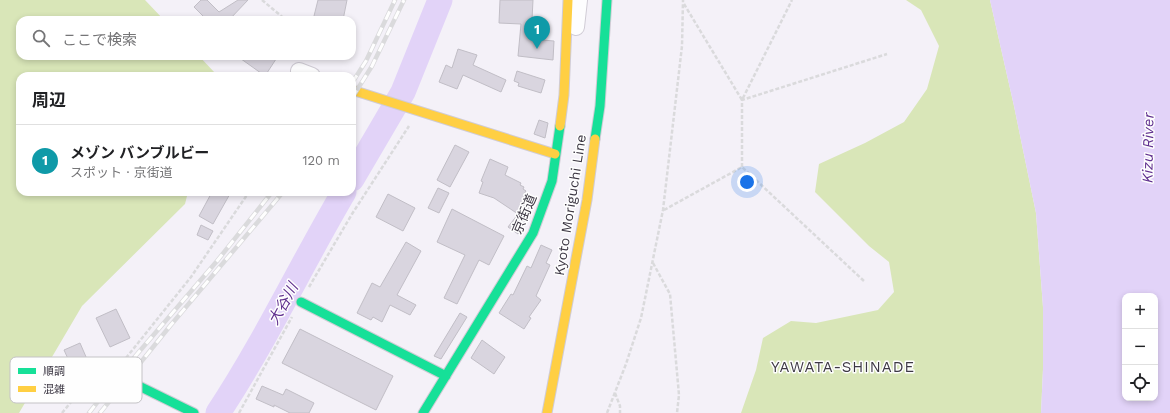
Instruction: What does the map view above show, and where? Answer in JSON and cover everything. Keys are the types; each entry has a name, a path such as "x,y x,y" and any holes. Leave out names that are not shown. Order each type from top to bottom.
{"street":[{"name":"京街道","path":"423,413 533,233 552,181 564,95 568,0"},
{"path":"564,95 576,28 579,0"},
{"name":"Kyoto Moriguchi Line","path":"547,413 587,200 600,106 607,0"},
{"path":"356,91 556,154"},
{"path":"301,302 446,376"},
{"path":"142,387 194,413"}],"path":[{"path":"262,0 281,16"},
{"path":"792,0 742,100 742,167 865,282"},
{"path":"683,2 742,100"},
{"path":"607,413 641,318 663,210 682,46 683,2"},
{"path":"742,100 887,54"},
{"path":"239,413 352,214 417,111"},
{"path":"663,210 742,167"},
{"path":"127,357 191,278 246,196"},
{"path":"652,262 670,294 679,395 677,413"},
{"path":"615,393 620,406 620,413"},
{"path":"62,413 70,403"}],"green space":[{"path":"0,0 145,0 160,16 16,16 16,60 203,60 214,72 16,72 16,196 187,196 185,204 82,306 52,357 10,357 10,403 25,403 19,413 0,413"},
{"path":"906,0 990,0 1036,213 1043,307 1041,413 741,413 756,370 763,338 791,321 816,323 878,310 894,292 889,262 869,246 815,192 819,164 865,143 904,122 927,89 939,46 921,10"}],"water":[{"name":"Kizu River","path":"990,0 1170,0 1170,413 1041,413 1043,307 1036,213"}],"building":[{"path":"201,0 207,0 219,12 238,0 248,0 233,16 203,16 194,7"},
{"path":"318,0 347,0 344,16 314,16"},
{"path":"500,0 533,0 531,39 554,41 553,60 518,56 521,24 499,23"},
{"path":"458,49 477,55 473,65 506,80 501,92 463,75 457,89 439,82 446,65 452,68"},
{"path":"243,60 275,60 268,72 259,72"},
{"path":"517,71 545,80 541,93 518,86 519,83 514,81"},
{"path":"539,120 548,123 545,138 534,134"},
{"path":"455,145 469,152 450,187 437,180"},
{"path":"490,159 508,167 505,175 521,183 520,185 524,187 523,189 526,191 524,194 532,199 522,228 518,234 508,227 518,214 494,198 479,193 483,182 481,181"},
{"path":"438,188 449,193 439,213 428,208"},
{"path":"388,194 415,208 403,231 376,217"},
{"path":"210,196 229,196 213,224 199,216"},
{"path":"452,209 504,236 489,265 479,260 457,304 444,298 465,255 437,242"},
{"path":"201,225 213,231 208,240 197,235"},
{"path":"406,242 421,251 397,295 416,305 410,315 390,305 382,322 373,317 371,320 357,313 372,283 380,287"},
{"path":"541,245 552,250 546,263 550,265 536,296 541,300 529,317 531,318 524,329 499,313 511,294 513,295 527,266 531,268"},
{"path":"116,309 130,338 110,347 96,318"},
{"path":"460,313 467,317 441,359 434,356"},
{"path":"300,329 393,376 376,410 282,363"},
{"path":"482,340 505,357 494,374 471,358"},
{"path":"80,343 86,357 67,357 64,350"},
{"path":"262,386 283,395 286,389 314,403 309,413 290,413 274,405 274,407 256,399"}],"waterway":[{"name":"大谷川","path":"356,172 403,92 440,0"},
{"name":"大谷川","path":"218,413 267,331 342,196"}],"railway":[{"path":"356,77 366,61 395,0"},
{"path":"356,92 372,66 404,0"},
{"path":"135,357 217,261 269,196"},
{"path":"142,361 280,196"},
{"path":"89,413 97,403"},
{"path":"100,413 108,403"}],"traffic: fast":[{"path":"595,139 600,106 607,0"},
{"path":"423,413 533,233 552,181 560,126"},
{"path":"301,302 446,376"},
{"path":"142,387 194,413"}],"traffic: slow":[{"path":"560,126 564,95 568,0"},
{"path":"356,91 555,154"},
{"path":"547,413 587,200 595,139"}],"place":[{"name":"メゾン バンブルビー","path":"537,49"}],"district":[{"name":"YAWATA-SHINADE","path":"843,367"}]}
